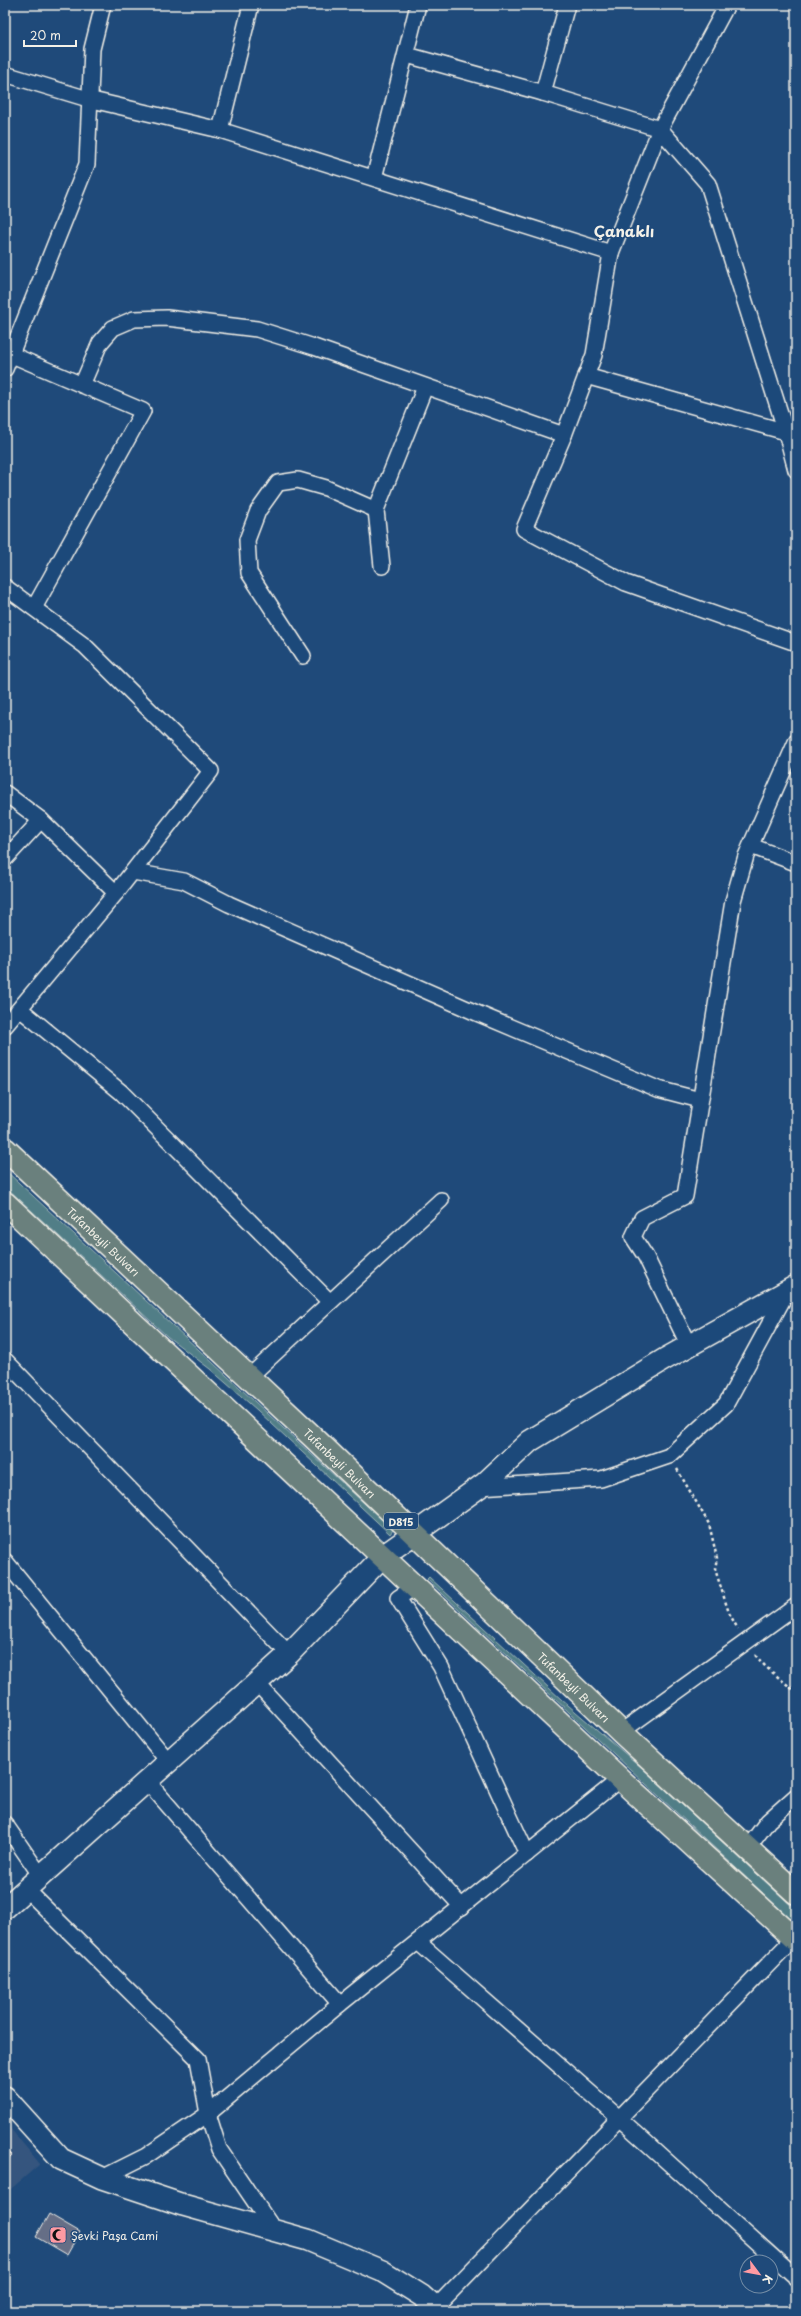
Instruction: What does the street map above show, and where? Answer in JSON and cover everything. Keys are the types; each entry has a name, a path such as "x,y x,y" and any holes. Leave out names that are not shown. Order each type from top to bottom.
{"highway":[{"name":"Tufanbeyli Bulvarı","path":"5,1149 415,1534 621,1732 796,1893"},
{"path":"5,1203 416,1586 620,1779 795,1939"}],"street":[{"path":"5,369 8,353 87,164 88,99 92,49 104,5"},
{"path":"220,130 251,5"},
{"path":"374,178 407,55 418,5"},
{"path":"543,93 567,5"},
{"path":"727,5 660,129 611,253 594,355 564,435 524,529 626,582 796,643"},
{"path":"407,55 543,93 660,129 708,184 791,430 796,470"},
{"path":"5,74 88,99 220,130 611,253"},
{"path":"82,385 100,343 113,328 134,319 167,318 257,329 314,347 564,435"},
{"path":"8,353 143,411 34,608"},
{"path":"586,376 791,430"},
{"path":"382,566 376,510 425,387"},
{"path":"303,656 249,573 247,540 258,511 278,483 298,480 326,488 376,510"},
{"path":"5,587 85,646 211,771 116,893 5,1026"},
{"path":"689,1346 646,1257 633,1237 642,1218 685,1196 733,901 751,846 796,742"},
{"path":"5,793 41,820 116,893"},
{"path":"5,859 41,820"},
{"path":"751,846 796,863"},
{"path":"132,872 184,881 229,904 472,1011 658,1089 700,1100"},
{"path":"20,1009 120,1092 330,1302"},
{"path":"249,1377 441,1200"},
{"path":"5,1908 289,1654 383,1556 479,1487 530,1441 689,1346 792,1288"},
{"path":"479,1487 601,1479 669,1456 726,1404 792,1288"},
{"path":"5,1360 289,1654"},
{"path":"5,1561 168,1761"},
{"path":"416,1586 398,1598 441,1666 526,1854"},
{"path":"621,1732 796,1606"},
{"path":"256,1682 462,1907"},
{"path":"102,2178 146,2156 208,2114 340,2004 620,1779"},
{"path":"147,1781 340,2004"},
{"path":"747,1849 768,1821 796,1796"},
{"path":"5,1824 34,1882 198,2059 208,2114 219,2149 274,2230"},
{"path":"5,2097 61,2159 102,2178 183,2205 308,2240 382,2271 437,2309 619,2118 795,1939"},
{"path":"418,1942 619,2118 796,2278"}],"path":[{"path":"669,1456 709,1524 718,1558 715,1569 729,1613 747,1642 766,1668 796,1692"}],"shaded area":[{"path":"5,2122 40,2164 5,2194"}],"green space":[{"path":"5,1170 393,1530 390,1534 257,1410 210,1369 168,1337 5,1186"},
{"path":"429,1577 562,1700 642,1768 796,1910 796,1924 427,1579"}],"building":[{"path":"5,2148 12,2155 5,2162"},
{"name":"Şevki Paşa Cami","path":"49,2214 80,2232 67,2255 36,2237"}],"place":[{"name":"Şevki Paşa Cami","path":"58,2235"}],"district":[{"name":"Çanaklı","path":"624,230"}]}
